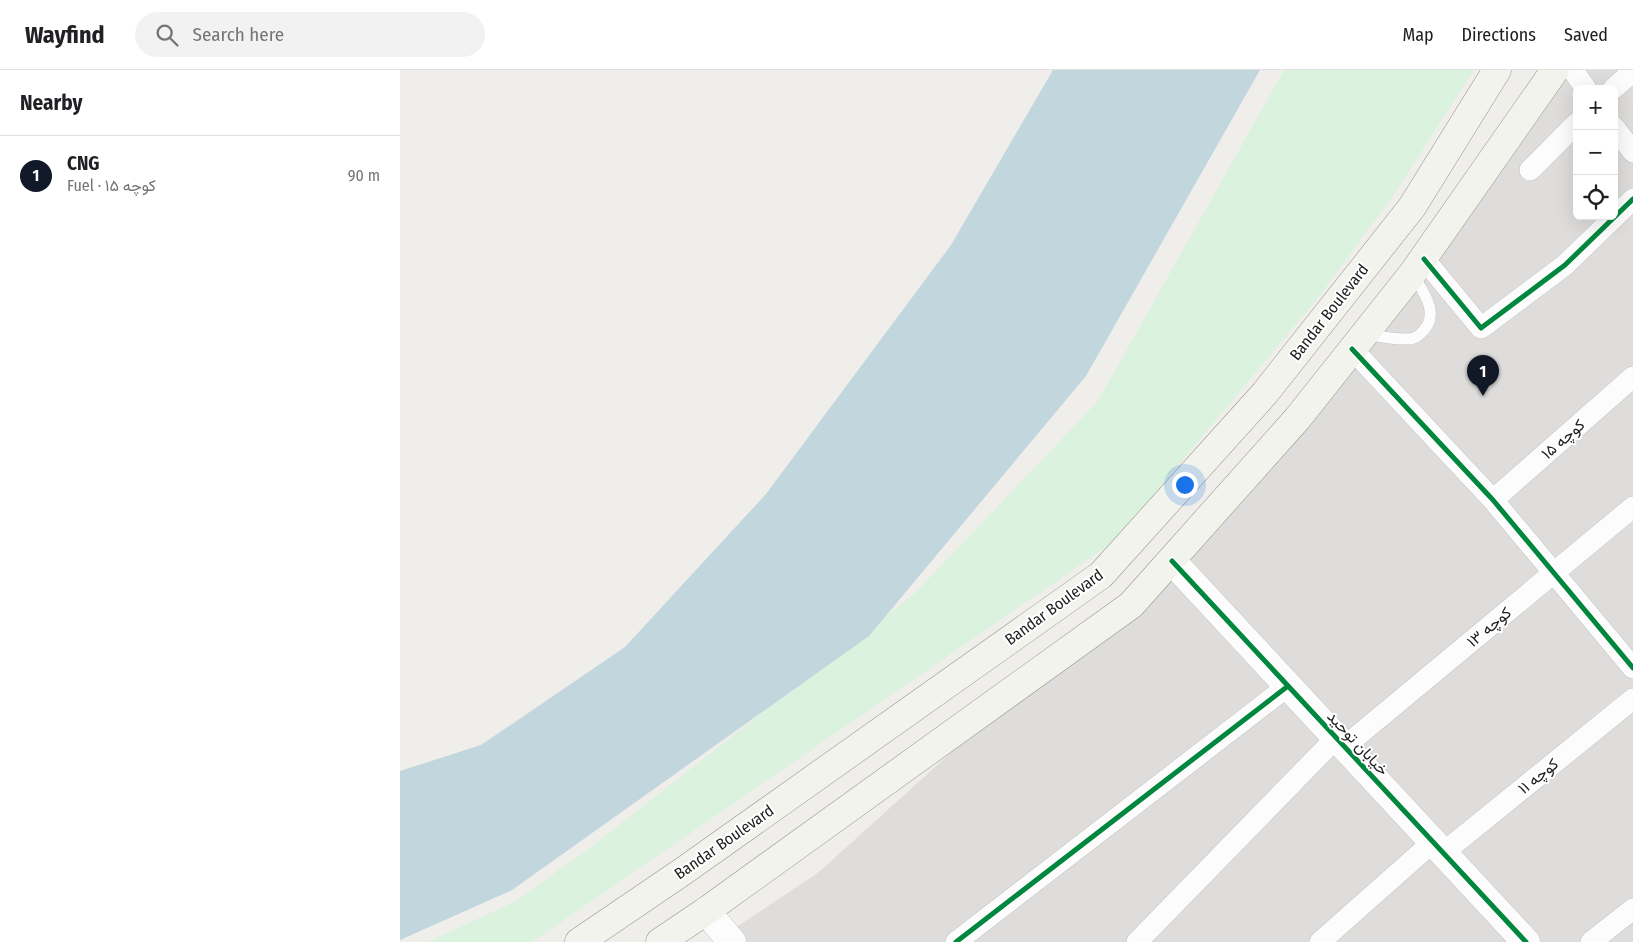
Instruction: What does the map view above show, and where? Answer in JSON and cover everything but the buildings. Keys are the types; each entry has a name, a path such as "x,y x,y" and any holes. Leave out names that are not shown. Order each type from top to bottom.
{"main road":[{"name":"Bandar Boulevard","path":"579,942 1102,575 1265,393 1412,207 1497,70"},
{"path":"660,942 706,911 1131,605 1297,419 1418,266 1555,70"},
{"path":"822,773 849,808"}],"street":[{"path":"1573,70 1583,85"},
{"path":"1617,85 1633,71"},
{"path":"1530,170 1573,127"},
{"path":"1616,130 1633,152"},
{"path":"1418,266 1481,328 1565,265 1633,199"},
{"path":"1358,342 1555,572 1633,668"},
{"name":"کوچه ۱۵","path":"1493,500 1633,377"},
{"name":"کوچه ۱۳","path":"1137,942 1340,742 1555,572 1633,507"},
{"name":"خیابان توحید","path":"1172,561 1526,942"},
{"path":"956,942 1288,686"},
{"name":"کوچه ۱۱","path":"1320,942 1438,848 1633,699"},
{"path":"1591,942 1633,909"},
{"path":"706,911 732,942"}],"lane":[{"path":"1358,342 1408,339 1419,336 1427,327 1432,317 1418,266"}],"shaded area":[{"path":"1550,70 1633,70 1633,942 714,942 819,872 1291,445"}],"green space":[{"path":"1284,70 1474,70 1393,196 1317,299 1115,541 532,942 428,942 514,902 591,847 915,593 1098,401"}],"water":[{"path":"1053,70 1260,70 1086,376 869,636 512,890 400,940 400,771 481,745 625,647 766,494 951,245"}],"cycle path":[{"path":"1424,259 1481,328 1565,265 1633,199"},
{"path":"1352,349 1493,500 1633,668"},
{"path":"1172,561 1526,942"},
{"path":"956,942 1288,686"}],"place":[{"name":"CNG","path":"1483,396"}]}
